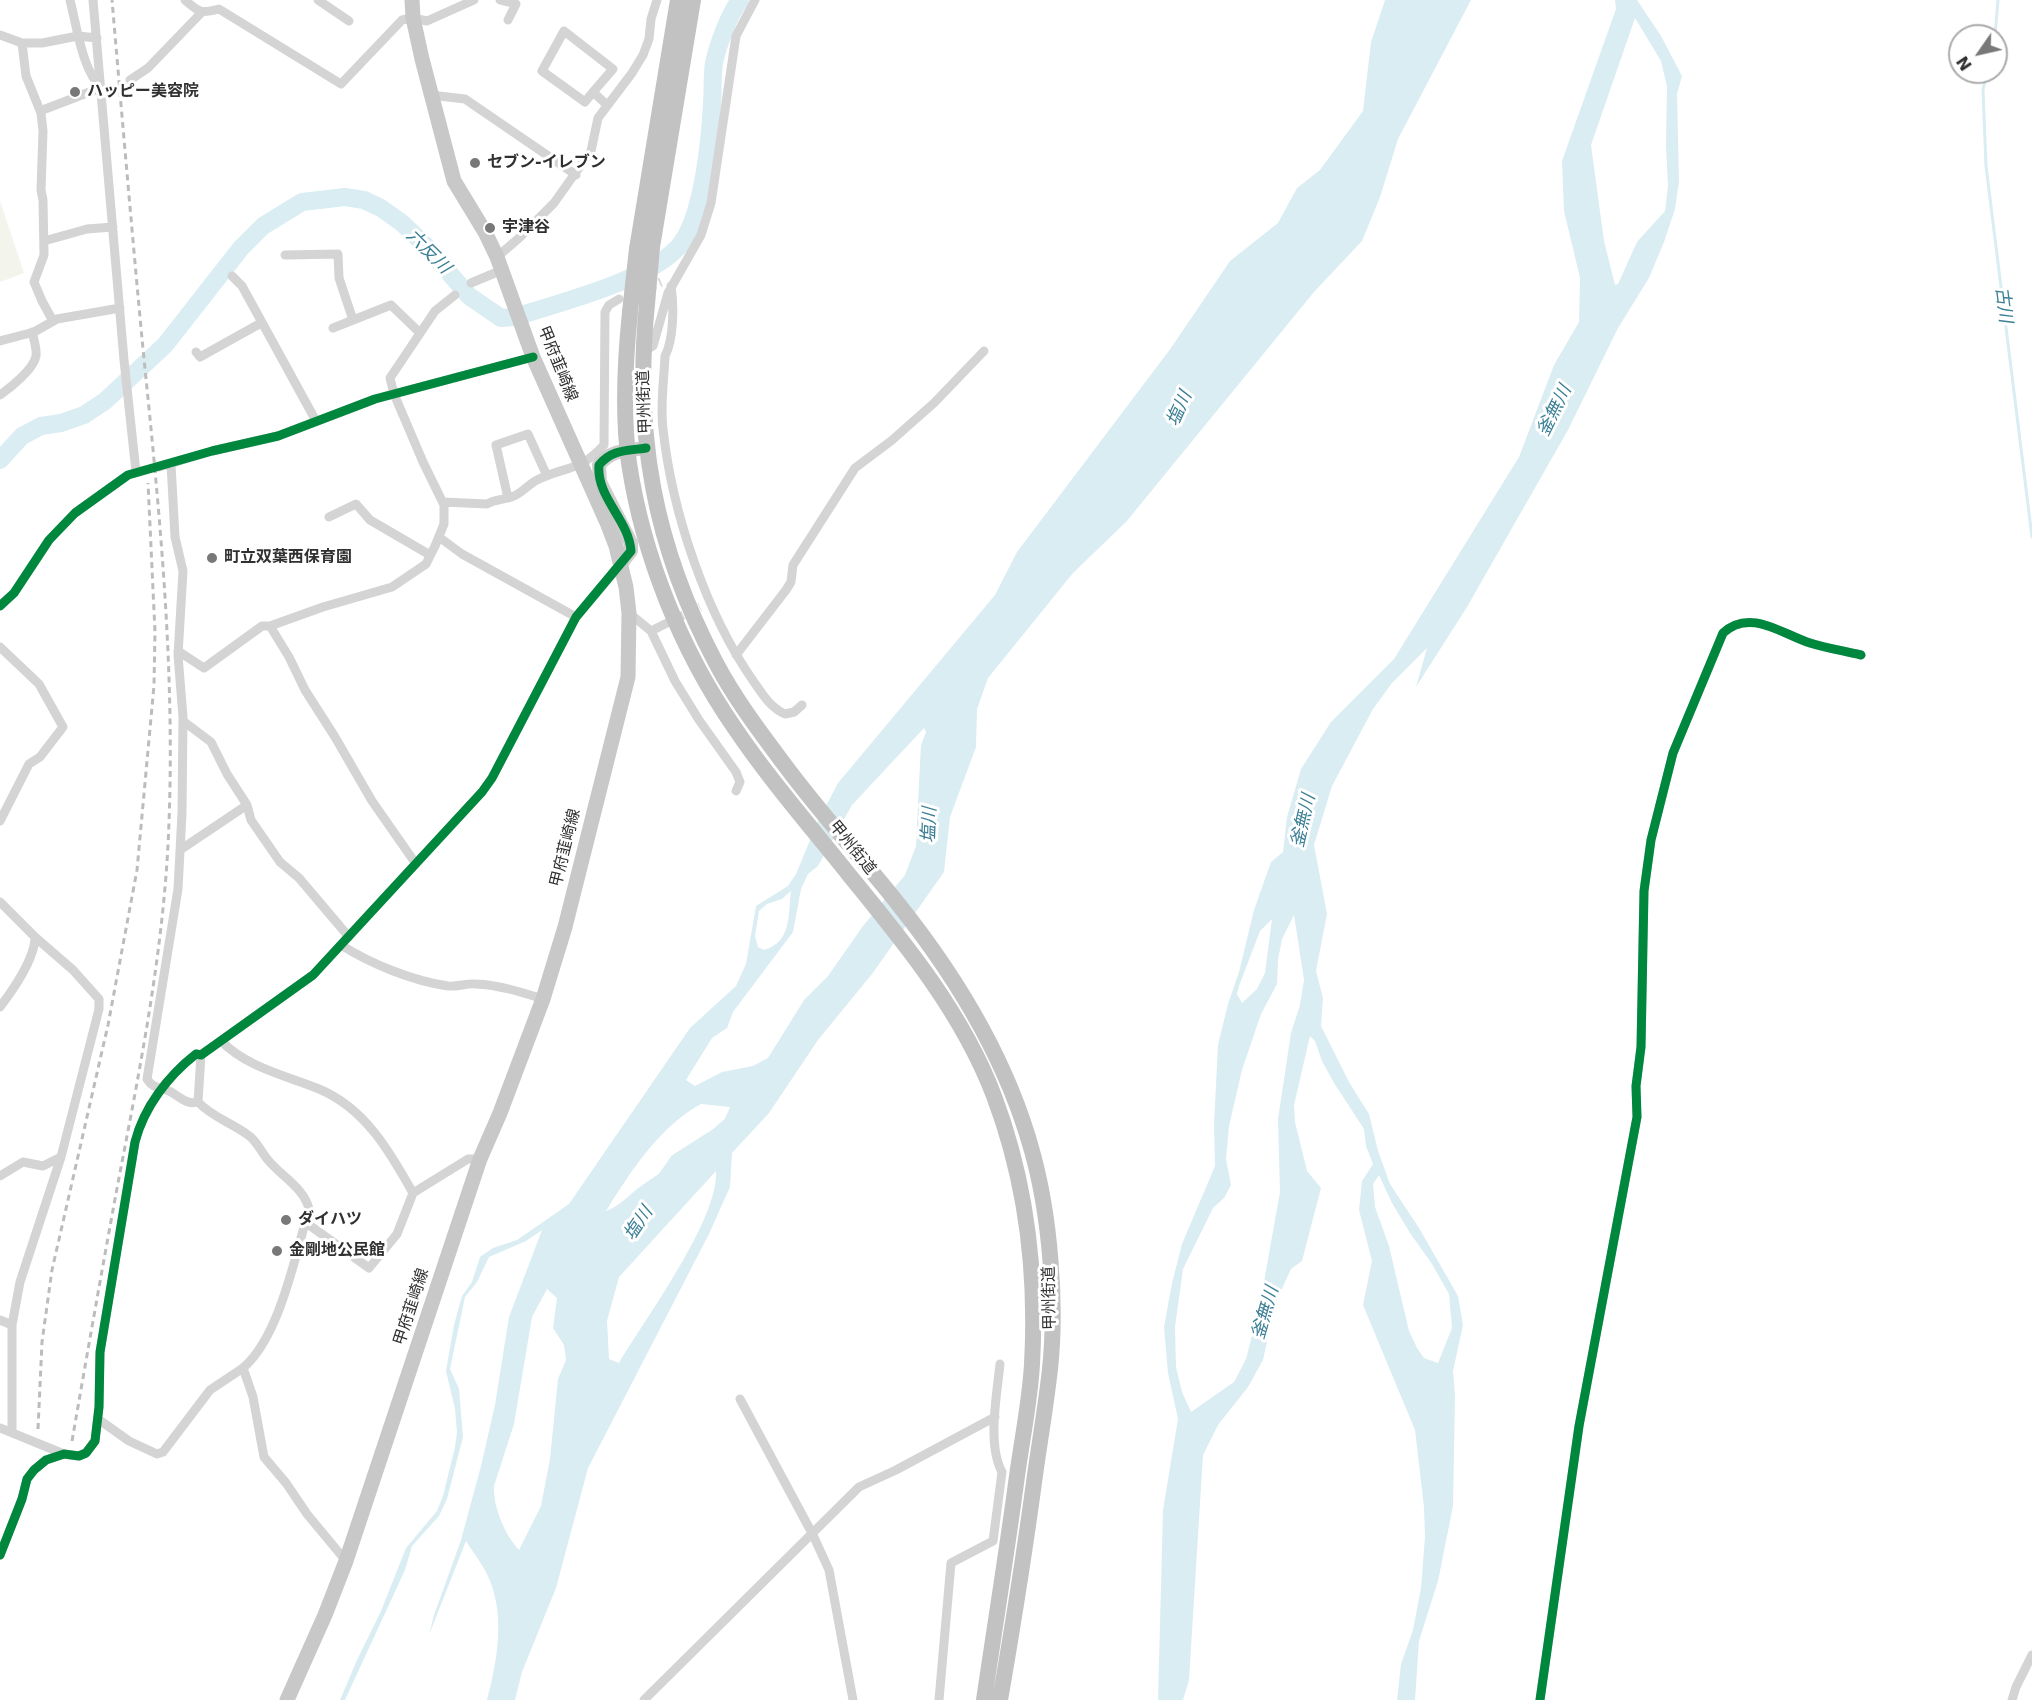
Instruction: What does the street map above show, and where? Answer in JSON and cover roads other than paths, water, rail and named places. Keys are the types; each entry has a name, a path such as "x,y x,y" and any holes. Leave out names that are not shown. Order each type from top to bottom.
{"highway":[{"name":"甲州街道","path":"678,0 645,248 647,304 643,352 643,410 647,462 672,565 695,621 718,667 786,767 902,908 963,994 989,1040 1011,1089 1032,1151 1046,1216 1052,1292 1051,1366 1000,1700"},
{"name":"甲州街道","path":"693,0 645,248 625,305 628,450 640,519 656,570 678,627 702,678 734,728 886,920 951,1011 974,1050 994,1096 1013,1158 1026,1220 1033,1291 1032,1365 1004,1513 984,1700"}],"main road":[{"name":"甲府韮崎線","path":"287,1700 326,1615 346,1561 480,1159 543,999 565,927 628,677 626,587 616,546 533,357 499,263 485,232 454,181 430,95 413,6"}],"street":[{"path":"70,0 78,36 94,82 101,88"},
{"path":"0,606 14,593 49,540 75,513 128,475 141,471 124,360 93,0"},
{"path":"185,0 198,12 219,9 341,84 413,6 427,21 474,0"},
{"path":"318,0 349,21"},
{"path":"500,0 516,4 508,20"},
{"path":"471,284 499,263 519,238 554,203 576,175 591,152 598,118 643,55 649,39 651,19 657,0"},
{"path":"643,352 653,346 668,292 694,247 706,220 711,203 736,36 755,0"},
{"path":"130,80 148,68 202,12"},
{"path":"564,31 613,69 593,92 585,102 542,71 564,31"},
{"path":"0,35 22,43 42,43 78,36 97,38"},
{"path":"22,43 26,76 40,111 43,131 41,190 44,200 44,255 34,282 53,321"},
{"path":"40,111 101,88"},
{"path":"593,92 607,105"},
{"path":"430,95 465,99 576,175"},
{"path":"44,241 87,229 113,226"},
{"path":"285,255 338,254 339,278 353,320"},
{"path":"232,276 242,286 316,421"},
{"path":"661,282 671,286"},
{"path":"671,286 673,301 669,348 665,356 663,426 676,498 693,555 716,619 736,656 771,705 785,714 794,712 802,705"},
{"path":"178,651 204,668 262,626 270,626 323,607 392,587 426,564 439,537 446,515 443,502 394,394 390,378 435,311 455,295"},
{"path":"333,328 391,305 420,333"},
{"path":"443,502 487,504 493,500 517,495 537,480 581,466 604,445 605,312 609,305 625,305"},
{"path":"0,341 32,332 53,321 120,308"},
{"path":"196,352 200,357 261,323"},
{"path":"0,395 14,387 35,361 32,332"},
{"path":"736,656 786,590 794,565 855,468 891,441 934,403 984,351"},
{"path":"159,467 212,451 278,436 394,394 533,357"},
{"path":"507,498 496,445 528,434 548,476"},
{"path":"0,1428 64,1454 79,1456 91,1449 95,1441 98,1419 100,1352 139,1127 160,1090 180,1066 196,1054 201,1055 313,975 482,792 492,778 576,617 631,551 631,543 600,482 599,465 607,455 646,448"},
{"path":"98,1419 129,1441 157,1454 163,1452 210,1390 254,1359 276,1319 309,1209 307,1202 286,1177 268,1161 254,1140 246,1133 223,1122 198,1102 185,1102 168,1090 160,1090 151,1085 147,1079 178,889 180,850 183,721 178,651 183,571 175,537 171,464"},
{"path":"329,517 356,504 370,520 430,555"},
{"path":"439,537 462,554 576,617"},
{"path":"700,608 710,603"},
{"path":"628,613 651,631 687,701 736,772 740,782 736,791"},
{"path":"1540,1700 1579,1426 1637,1117 1636,1086 1641,1047 1644,891 1651,840 1673,753 1723,633 1731,626 1750,621 1810,643 1861,655"},
{"path":"651,631 663,625"},
{"path":"270,626 344,756 416,864"},
{"path":"0,647 39,684 63,727 40,757 29,764 0,820"},
{"path":"183,721 210,742 247,805 250,820 280,862 300,878 349,937"},
{"path":"180,850 247,805"},
{"path":"0,902 73,970 99,999 96,1020 61,1157 20,1282 12,1325 12,1432"},
{"path":"0,1007 24,968 35,944 35,937"},
{"path":"341,945 378,965 398,972 451,986 469,983 501,986 543,999"},
{"path":"221,1041 240,1057 280,1077 320,1090 355,1112 374,1131 392,1155 413,1193"},
{"path":"198,1102 201,1055"},
{"path":"0,1176 23,1162 43,1166 61,1157"},
{"path":"305,1222 369,1268 397,1234 413,1193 468,1159 480,1159"},
{"path":"0,1320 12,1325"},
{"path":"939,1700 951,1563 993,1541 1004,1513 1002,1472 995,1451 999,1364"},
{"path":"243,1368 254,1397 264,1456 286,1483 306,1514 346,1561"},
{"path":"740,1399 813,1535 831,1580 853,1700"},
{"path":"644,1700 860,1487 995,1417"},
{"path":"0,1555 22,1499 27,1479 46,1460 64,1454"},
{"path":"1004,1513 1029,1518"},
{"path":"2012,1700 2032,1655"}],"water":[{"path":"1385,0 1471,0 1398,139 1380,197 1362,241 1314,292 1126,522 1073,573 988,678 977,709 976,747 950,817 944,872 872,974 818,1040 769,1113 732,1153 730,1187 709,1234 588,1468 556,1588 522,1672 515,1700 487,1700 498,1640 497,1610 495,1595 488,1576 466,1541 429,1635 461,1540 481,1466 495,1405 509,1317 542,1230 526,1241 489,1257 477,1282 465,1297 450,1369 459,1389 463,1437 447,1499 439,1516 412,1546 405,1570 345,1700 340,1700 381,1611 406,1548 437,1511 443,1496 457,1432 455,1409 446,1371 462,1296 472,1282 480,1257 493,1248 517,1240 569,1204 690,1028 736,986 746,964 756,906 788,886 796,874 818,821 838,783 995,595 1017,552 1171,348 1230,261 1278,223 1297,188 1320,170 1363,111 1371,42","holes":["924,728 926,732 921,745 916,846 905,875 863,926 828,976 804,1000 768,1058 753,1066 722,1072 695,1086 686,1080 712,1038 727,1028 733,1012 793,932 801,889 808,874 818,866 852,805","791,891 787,926 780,941 764,950 758,947 755,936 759,911 767,904 782,899","701,1104 730,1107 712,1139 693,1160 684,1166 658,1174 606,1211 647,1151 659,1137","716,1171 714,1191 706,1215 693,1241 662,1296 619,1363 609,1359 607,1321 619,1277","547,1289 557,1298 553,1328 564,1345 566,1360 558,1379 550,1459 541,1506 519,1550 509,1537 501,1520 494,1494 494,1486 514,1424 532,1317"]},
{"name":"釜無川","path":"1615,0 1637,0 1661,36 1682,76 1677,94 1679,182 1675,209 1664,242 1649,278 1618,328 1568,430 1467,607 1416,687 1427,648 1392,683 1373,709 1332,786 1314,845 1327,914 1316,971 1323,998 1321,1026 1349,1082 1369,1114 1378,1151 1390,1184 1419,1228 1458,1296 1463,1325 1453,1371 1455,1395 1453,1506 1438,1581 1419,1641 1415,1700 1397,1700 1401,1664 1413,1630 1421,1588 1425,1537 1424,1507 1415,1430 1363,1305 1372,1261 1359,1210 1362,1181 1373,1164 1366,1146 1364,1129 1334,1083 1322,1061 1315,1041 1310,1036 1294,1105 1295,1122 1307,1171 1321,1188 1302,1261 1291,1269 1275,1304 1263,1360 1248,1387 1218,1425 1203,1455 1189,1680 1183,1700 1158,1700 1163,1510 1178,1419 1168,1373 1164,1327 1182,1244 1215,1166 1214,1125 1218,1045 1228,1004 1239,972 1254,910 1271,862 1283,852 1287,817 1301,769 1331,722 1394,659 1519,457 1554,365 1579,322 1580,278 1564,211 1562,161 1616,9","holes":["1635,18 1661,61 1667,87 1668,186 1665,211 1637,242 1618,284 1615,285 1604,241 1591,145","1294,915 1304,980 1300,1005 1291,1033 1278,1119 1280,1192 1260,1304 1246,1359 1234,1382 1191,1412 1182,1392 1176,1367 1175,1327 1183,1269 1213,1208 1224,1198 1231,1185 1226,1159 1229,1126 1242,1070 1261,1014 1277,984 1282,939","1272,919 1265,973 1257,989 1242,1003 1237,994 1260,931","1379,1175 1392,1203 1449,1294 1452,1328 1438,1363 1424,1358 1409,1331 1389,1246 1375,1207 1373,1184"]}],"waterway":[{"name":"六反川","path":"0,460 22,436 41,426 61,423 84,415 105,401 165,345 241,248 263,226 302,202 345,197 364,200 381,208 402,223 428,248 469,296 501,318 515,317 581,297 653,267 671,254 683,241 696,212 707,156 714,63 724,30 740,0"},
{"name":"古川","path":"1996,24 1998,0"},
{"name":"古川","path":"1984,84 1986,166 2032,537"},
{"name":"塩川","path":"660,1188 678,1162 728,1128"}],"tunnel":[{"path":"647,288 661,282"},
{"path":"663,625 700,607"}],"railway":[{"path":"72,1441 151,1003 163,913 169,822 170,704 164,585 112,0"},
{"path":"38,1429 42,1342 52,1270 108,1025 137,870 154,685 155,632 148,483"}],"place":[{"name":"ハッピー美容院","path":"75,92"},
{"name":"セブン-イレブン","path":"475,163"},
{"name":"宇津谷","path":"490,228"},
{"name":"町立双葉西保育園","path":"212,558"},
{"name":"ダイハツ","path":"286,1220"},
{"name":"金剛地公民館","path":"277,1251"}]}
